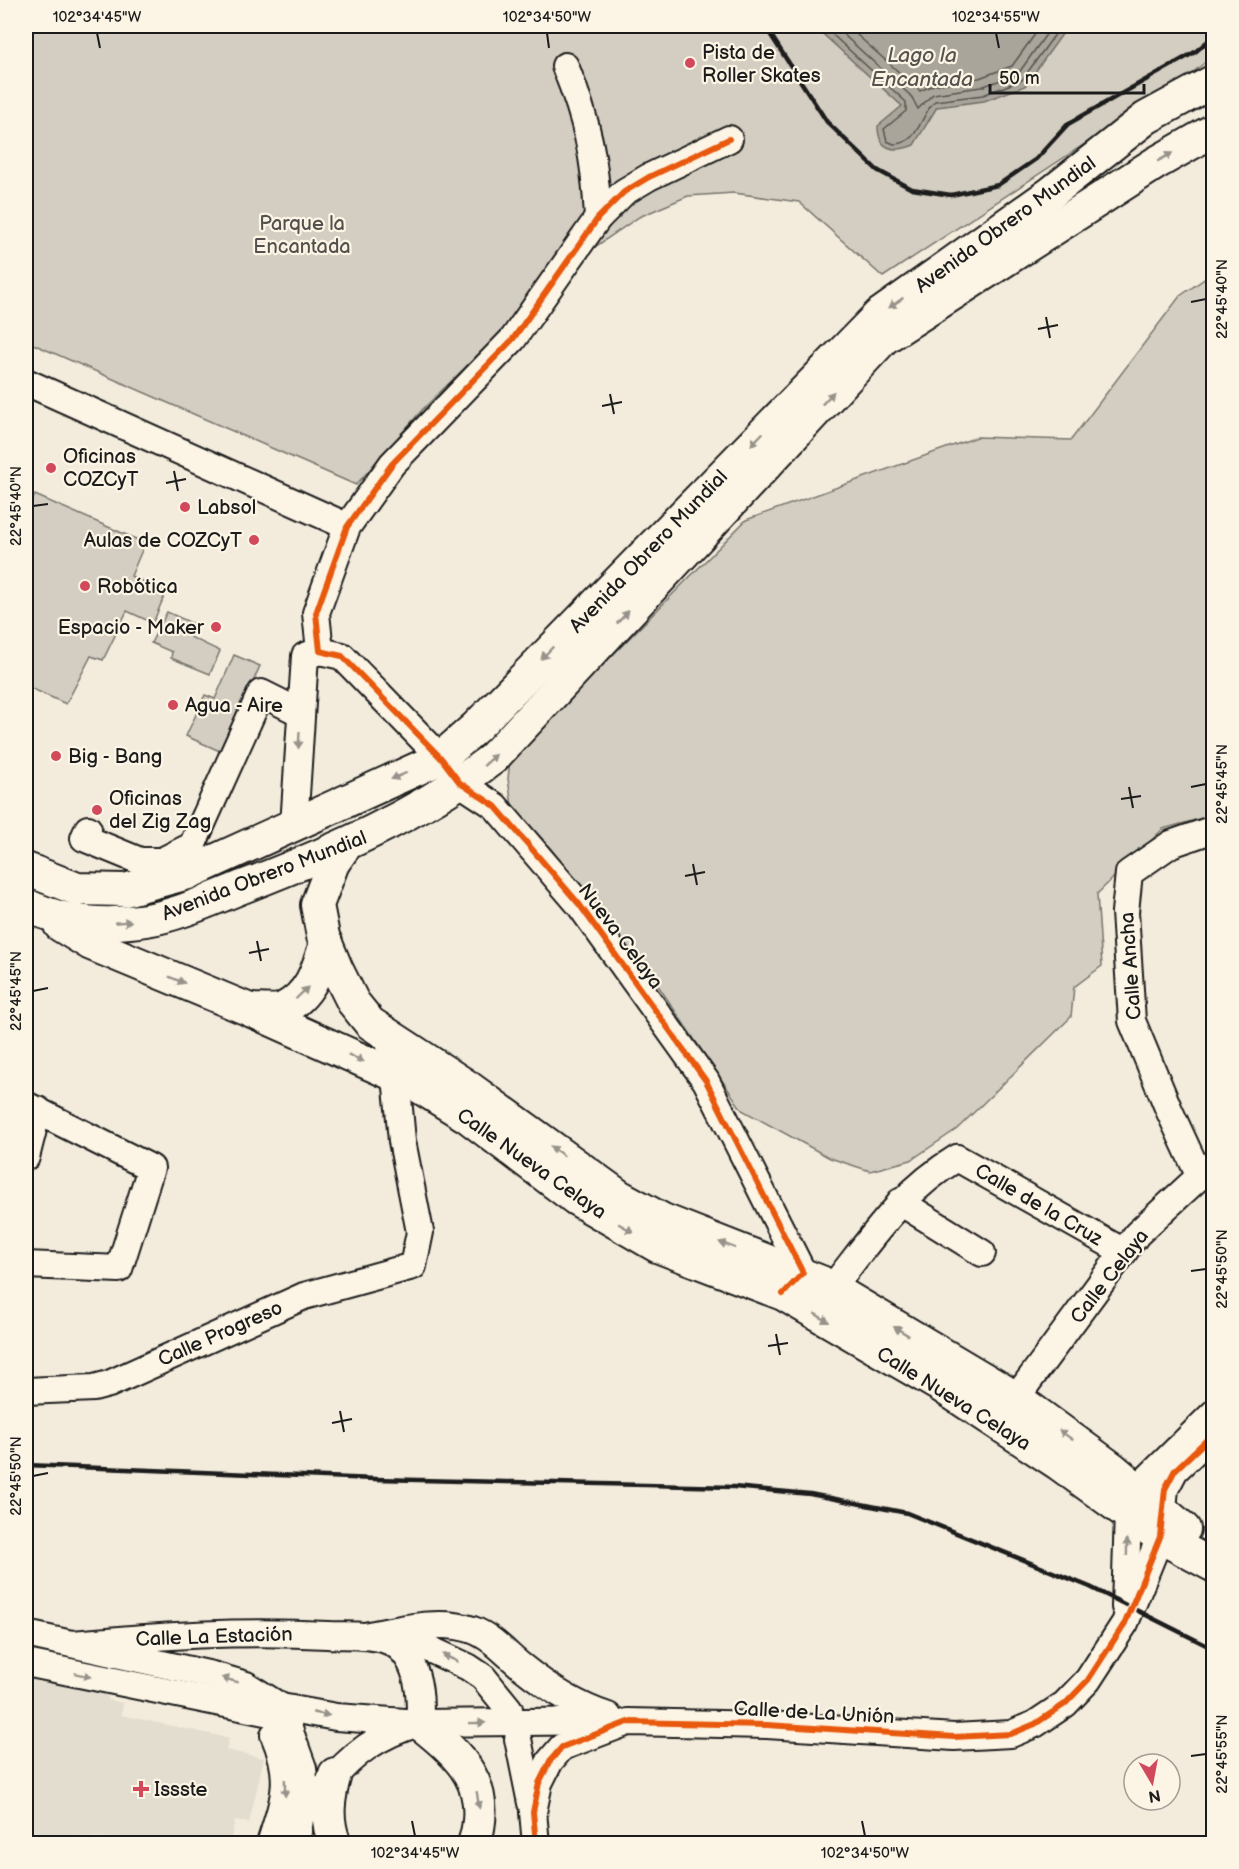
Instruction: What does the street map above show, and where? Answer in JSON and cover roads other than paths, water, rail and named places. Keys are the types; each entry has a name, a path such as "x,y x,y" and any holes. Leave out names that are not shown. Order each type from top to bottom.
{"main road":[{"name":"Avenida Obrero Mundial","path":"26,869 77,889 125,890 188,873 441,758 476,727 879,315 1051,193 1146,118 1211,80"},
{"name":"Avenida Obrero Mundial","path":"38,911 98,924 147,920 345,846 460,783 492,759 884,338 1156,163 1214,130"},
{"name":"Calle Nueva Celaya","path":"345,846 333,863 318,900 323,933 353,1002 370,1023 468,1087 619,1196 793,1284 941,1386 1132,1500"},
{"path":"242,849 282,871 323,933 316,977 303,994 282,1010 250,1010"},
{"name":"Calle Nueva Celaya","path":"38,911 91,944 250,1010 396,1076 468,1117 576,1198 657,1246 793,1284 832,1288 1016,1398 1132,1500 1214,1566"},
{"name":"Calle Nueva Celaya","path":"1161,1524 1214,1552"},
{"path":"419,1723 452,1748 475,1782 480,1803 479,1828 474,1844"},
{"path":"335,1774 328,1799 328,1826 335,1844"}],"street":[{"path":"565,66 584,110 592,143 598,218"},
{"path":"294,826 305,656 320,651 316,613 347,527 392,464 513,339 598,218 624,192 649,177 729,139"},
{"path":"26,382 342,524"},
{"name":"Nueva Celaya","path":"320,651 342,656 441,758 460,783 495,806 579,904 706,1081 793,1284"},
{"path":"88,829 84,838 140,861 162,861 192,846 261,693 301,713"},
{"name":"Calle Ancha","path":"1207,1171 1131,1021 1125,912 1129,873 1171,844 1214,829"},
{"path":"388,1036 396,1076"},
{"name":"Calle Progreso","path":"26,1391 94,1388 110,1384 304,1296 413,1266 420,1232 402,1141 396,1076"},
{"path":"26,1157 32,1108 151,1168 119,1269 26,1265"},
{"name":"Calle de la Cruz","path":"832,1288 900,1202 934,1172 957,1158 1124,1252"},
{"name":"Calle Celaya","path":"1016,1398 1137,1234 1207,1171"},
{"path":"900,1202 982,1253"},
{"path":"1125,1623 1132,1500 1214,1413"},
{"name":"Calle de La Unión","path":"536,1844 533,1812 542,1775 562,1747 628,1722 768,1725 954,1737 1011,1734 1035,1724 1065,1704 1088,1680 1125,1623 1161,1524 1165,1489 1175,1470 1214,1432"},
{"path":"357,1637 412,1627 451,1626 474,1630 490,1639 523,1667 572,1700 590,1710 628,1722"},
{"name":"Calle La Estación","path":"72,1644 172,1635 263,1631 357,1637"},
{"name":"Calle La Estación","path":"26,1634 235,1681 246,1685 273,1710"},
{"path":"357,1637 412,1641 468,1667 483,1677 509,1709"},
{"path":"387,1640 405,1655 416,1673 421,1702 419,1723"},
{"path":"26,1663 273,1710 336,1717 419,1723 628,1722"},
{"path":"273,1710 303,1768 305,1789 296,1842"},
{"path":"270,1844 285,1798 284,1759 273,1710"},
{"path":"296,1842 324,1789 351,1757 372,1742 395,1730 419,1723"},
{"path":"518,1738 533,1812"}],"water":[{"name":"Lago la Encantada","path":"814,26 1068,26 1025,86 984,101 937,107 914,145 894,149 884,145 878,126 902,106"}],"railway":[{"path":"765,26 827,122 877,170 912,189 951,195 998,185 1036,159 1068,124 1195,52 1214,36"},
{"path":"26,1465 375,1479 734,1487 810,1494 907,1513 1090,1587 1214,1649"}],"place":[{"name":"Pista de Roller Skates","path":"690,63"},
{"name":"Oficinas COZCyT","path":"51,468"},
{"name":"Labsol","path":"185,507"},
{"name":"Aulas de COZCyT","path":"254,540"},
{"name":"Robótica","path":"85,586"},
{"name":"Espacio - Maker","path":"216,627"},
{"name":"Agua - Aire","path":"173,705"},
{"name":"Big - Bang","path":"56,756"},
{"name":"Oficinas del Zig Zag","path":"97,810"},
{"name":"Issste","path":"141,1789"}],"park label":[{"name":"Parque la Encantada","path":"302,234"}]}
